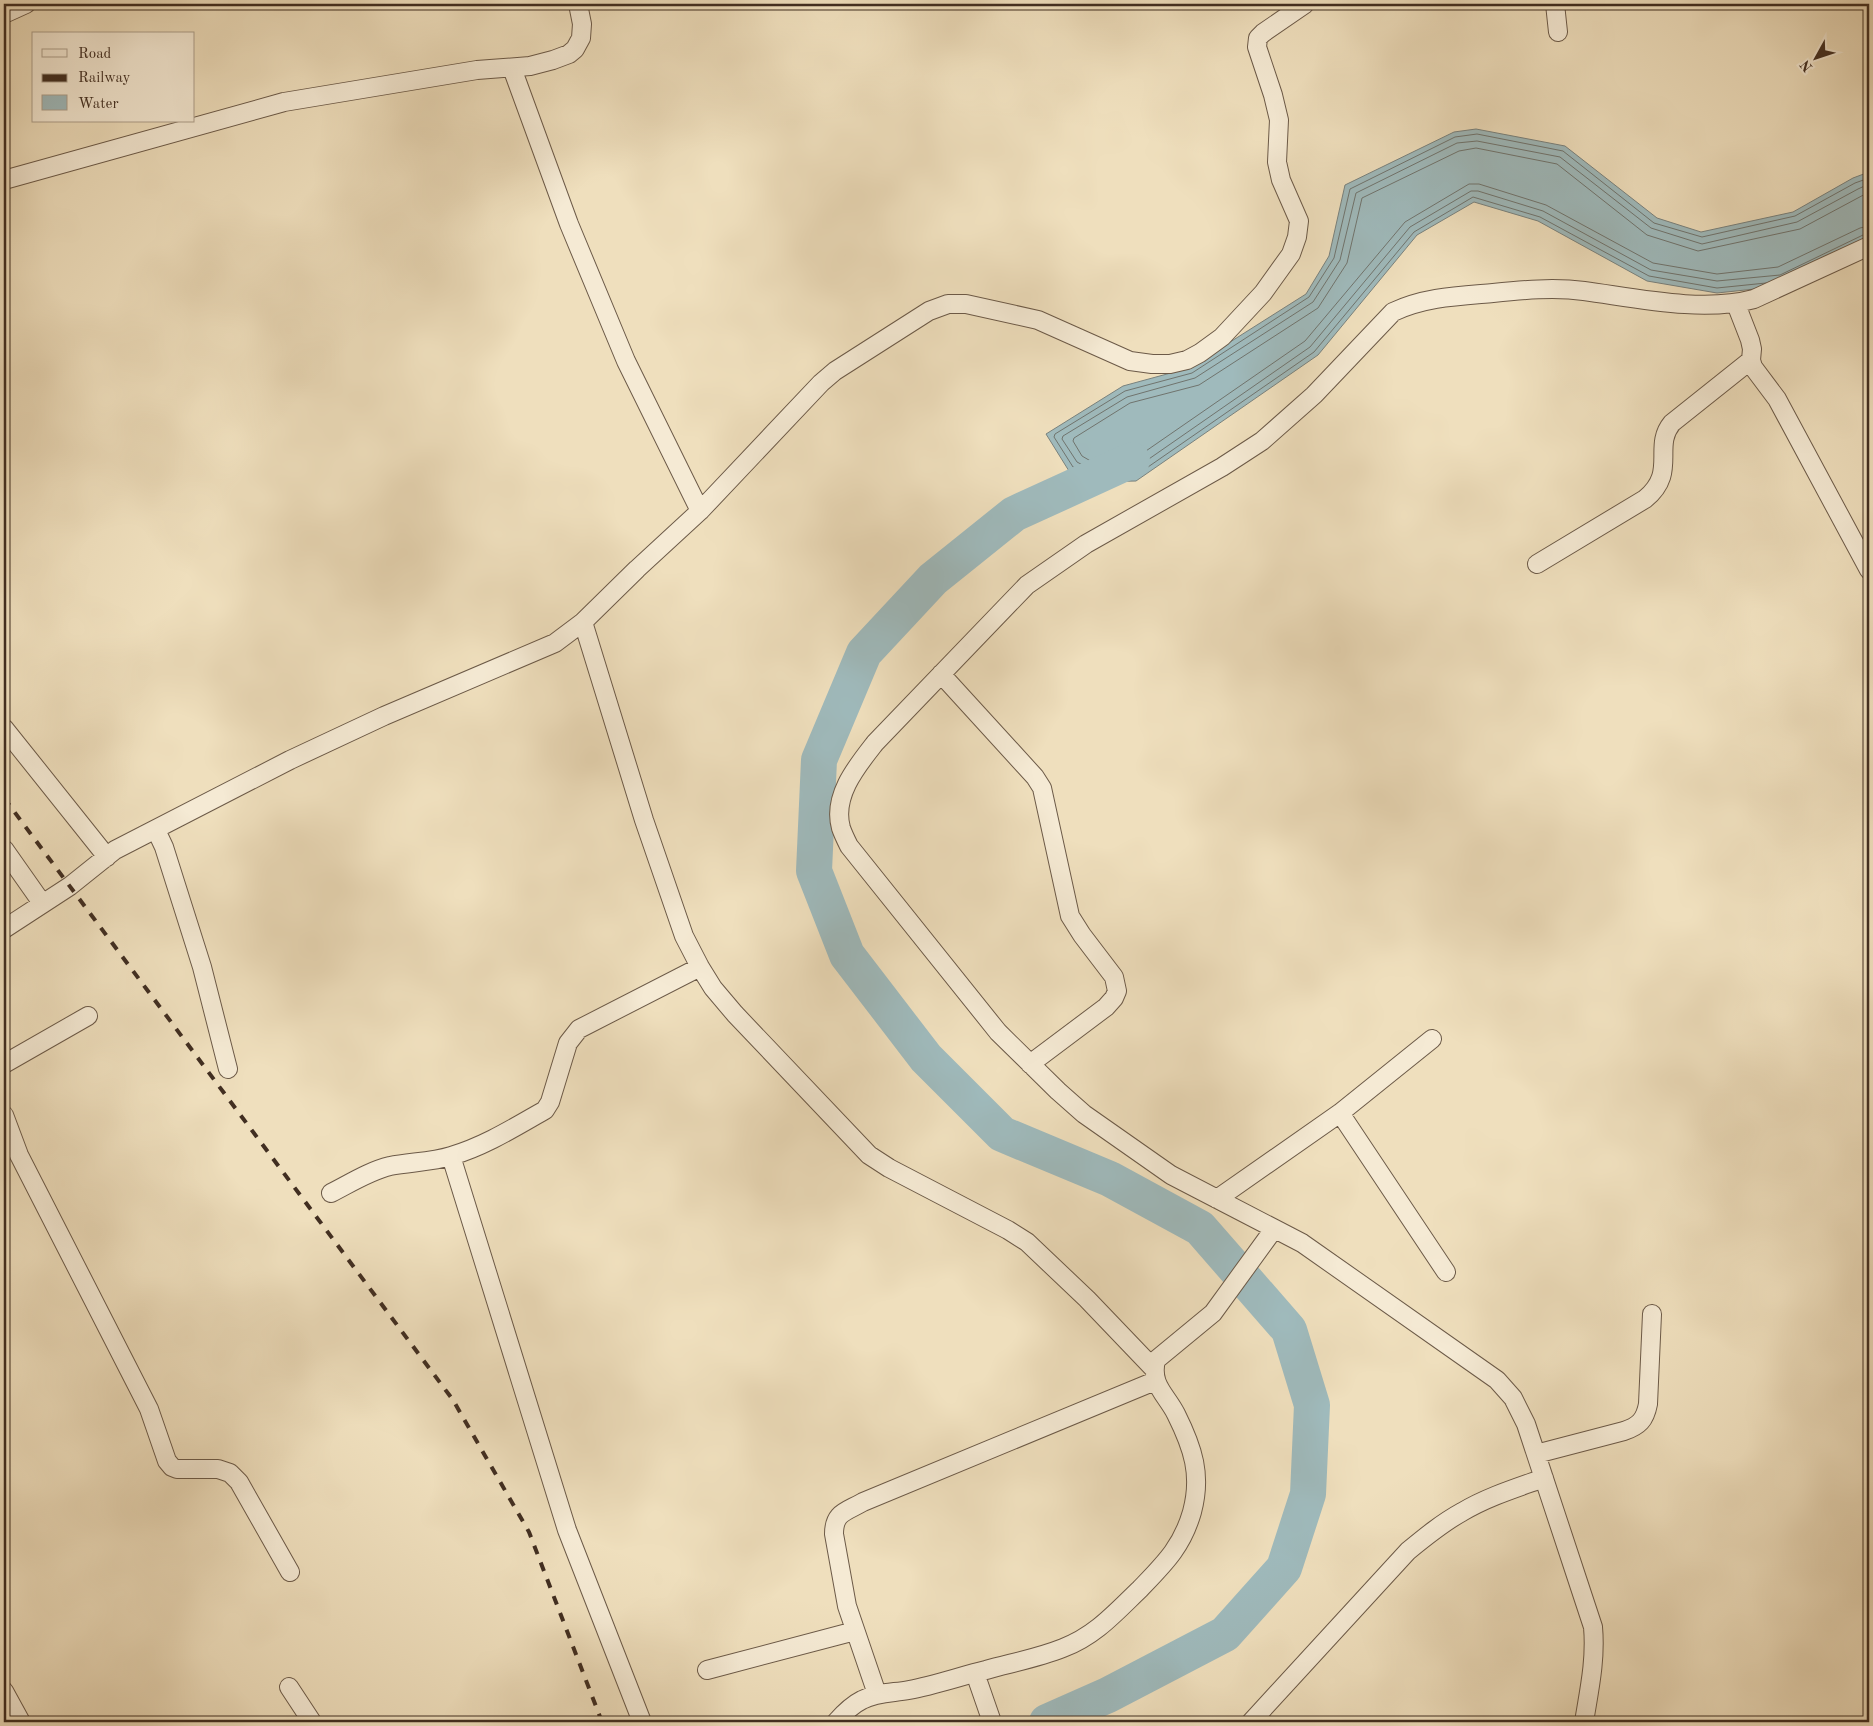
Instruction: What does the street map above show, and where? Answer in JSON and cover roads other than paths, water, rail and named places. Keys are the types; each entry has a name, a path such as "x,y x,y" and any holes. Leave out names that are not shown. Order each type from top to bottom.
{"street":[{"path":"4,14 26,4"},
{"path":"4,180 284,102 477,70 530,66 552,60 569,54 575,49 581,38 582,24 578,4"},
{"path":"4,928 70,886 115,850 290,760 384,716 555,643 583,622 700,512 821,383 835,371 929,311 948,304 966,304 1038,320 1130,361 1152,364 1170,364 1187,360 1222,337 1263,293 1291,254 1297,237 1299,221 1281,180 1277,162 1279,120 1257,47 1258,38 1263,33 1305,4"},
{"path":"1555,4 1558,32"},
{"path":"512,68 569,224 623,352 700,512"},
{"path":"1584,1722 1592,1670 1593,1627 1526,1424 1513,1398 1496,1380 1302,1243 1171,1175 1084,1114 998,1032 854,853 840,827 840,807 845,788 854,771 875,743 1027,585 1086,544 1222,467 1262,441 1314,395 1393,312 1408,305 1436,298 1560,289 1667,302 1736,304 1754,299 1869,246"},
{"path":"1736,304 1750,340 1752,349 1751,360 1758,374 1781,406 1869,570"},
{"path":"1537,564 1645,499 1655,490 1661,481 1665,431 1672,423 1751,360"},
{"path":"583,622 644,820 684,936 713,988 735,1014 869,1155 889,1168 1008,1230 1027,1242 1087,1299 1154,1375 1176,1414 1191,1448 1196,1467 1192,1511 1184,1535 1169,1560 1102,1626 1081,1640 1062,1648 910,1690 877,1694 861,1700 836,1722"},
{"path":"941,674 1035,777 1042,788 1070,916 1114,978 1117,990 1114,998 1106,1007 1030,1064"},
{"path":"4,728 107,857"},
{"path":"156,830 164,847 202,967 228,1069"},
{"path":"4,849 42,903"},
{"path":"330,1194 388,1167 451,1156 496,1138 545,1110 550,1102 568,1043 579,1029 700,967"},
{"path":"4,1064 88,1016"},
{"path":"1217,1199 1340,1113 1432,1039"},
{"path":"1340,1113 1446,1272"},
{"path":"4,1115 20,1155 149,1409 167,1461 172,1467 177,1469 218,1469 230,1473 239,1482 290,1572"},
{"path":"451,1156 567,1530 642,1722"},
{"path":"1154,1375 1156,1360 1213,1313 1274,1229"},
{"path":"1536,1454 1624,1432 1635,1428 1641,1423 1646,1415 1648,1404 1652,1314"},
{"path":"877,1694 847,1606 834,1534 834,1522 840,1515 863,1502 1154,1375"},
{"path":"1251,1722 1408,1551 1437,1528 1462,1512 1495,1496 1544,1478"},
{"path":"707,1670 855,1632"},
{"path":"975,1673 992,1722"},
{"path":"289,1687 312,1722"},
{"path":"4,1691 21,1722"}],"water":[{"path":"1476,129 1565,146 1657,218 1701,232 1793,212 1853,178 1869,172 1869,244 1783,286 1717,293 1647,281 1538,221 1474,202 1417,235 1318,355 1136,481 1090,482 1069,471 1046,434 1123,386 1189,368 1306,294 1329,256 1345,185 1454,132"}],"waterway":[{"path":"1047,1722 1108,1695 1225,1634 1284,1568 1308,1494 1312,1405 1289,1330 1200,1228 1110,1179 1002,1134 926,1058 847,955 814,871 819,760 864,653 933,579 1014,514 1132,460"}],"railway":[{"path":"4,798 453,1400 529,1532 602,1722"}]}
